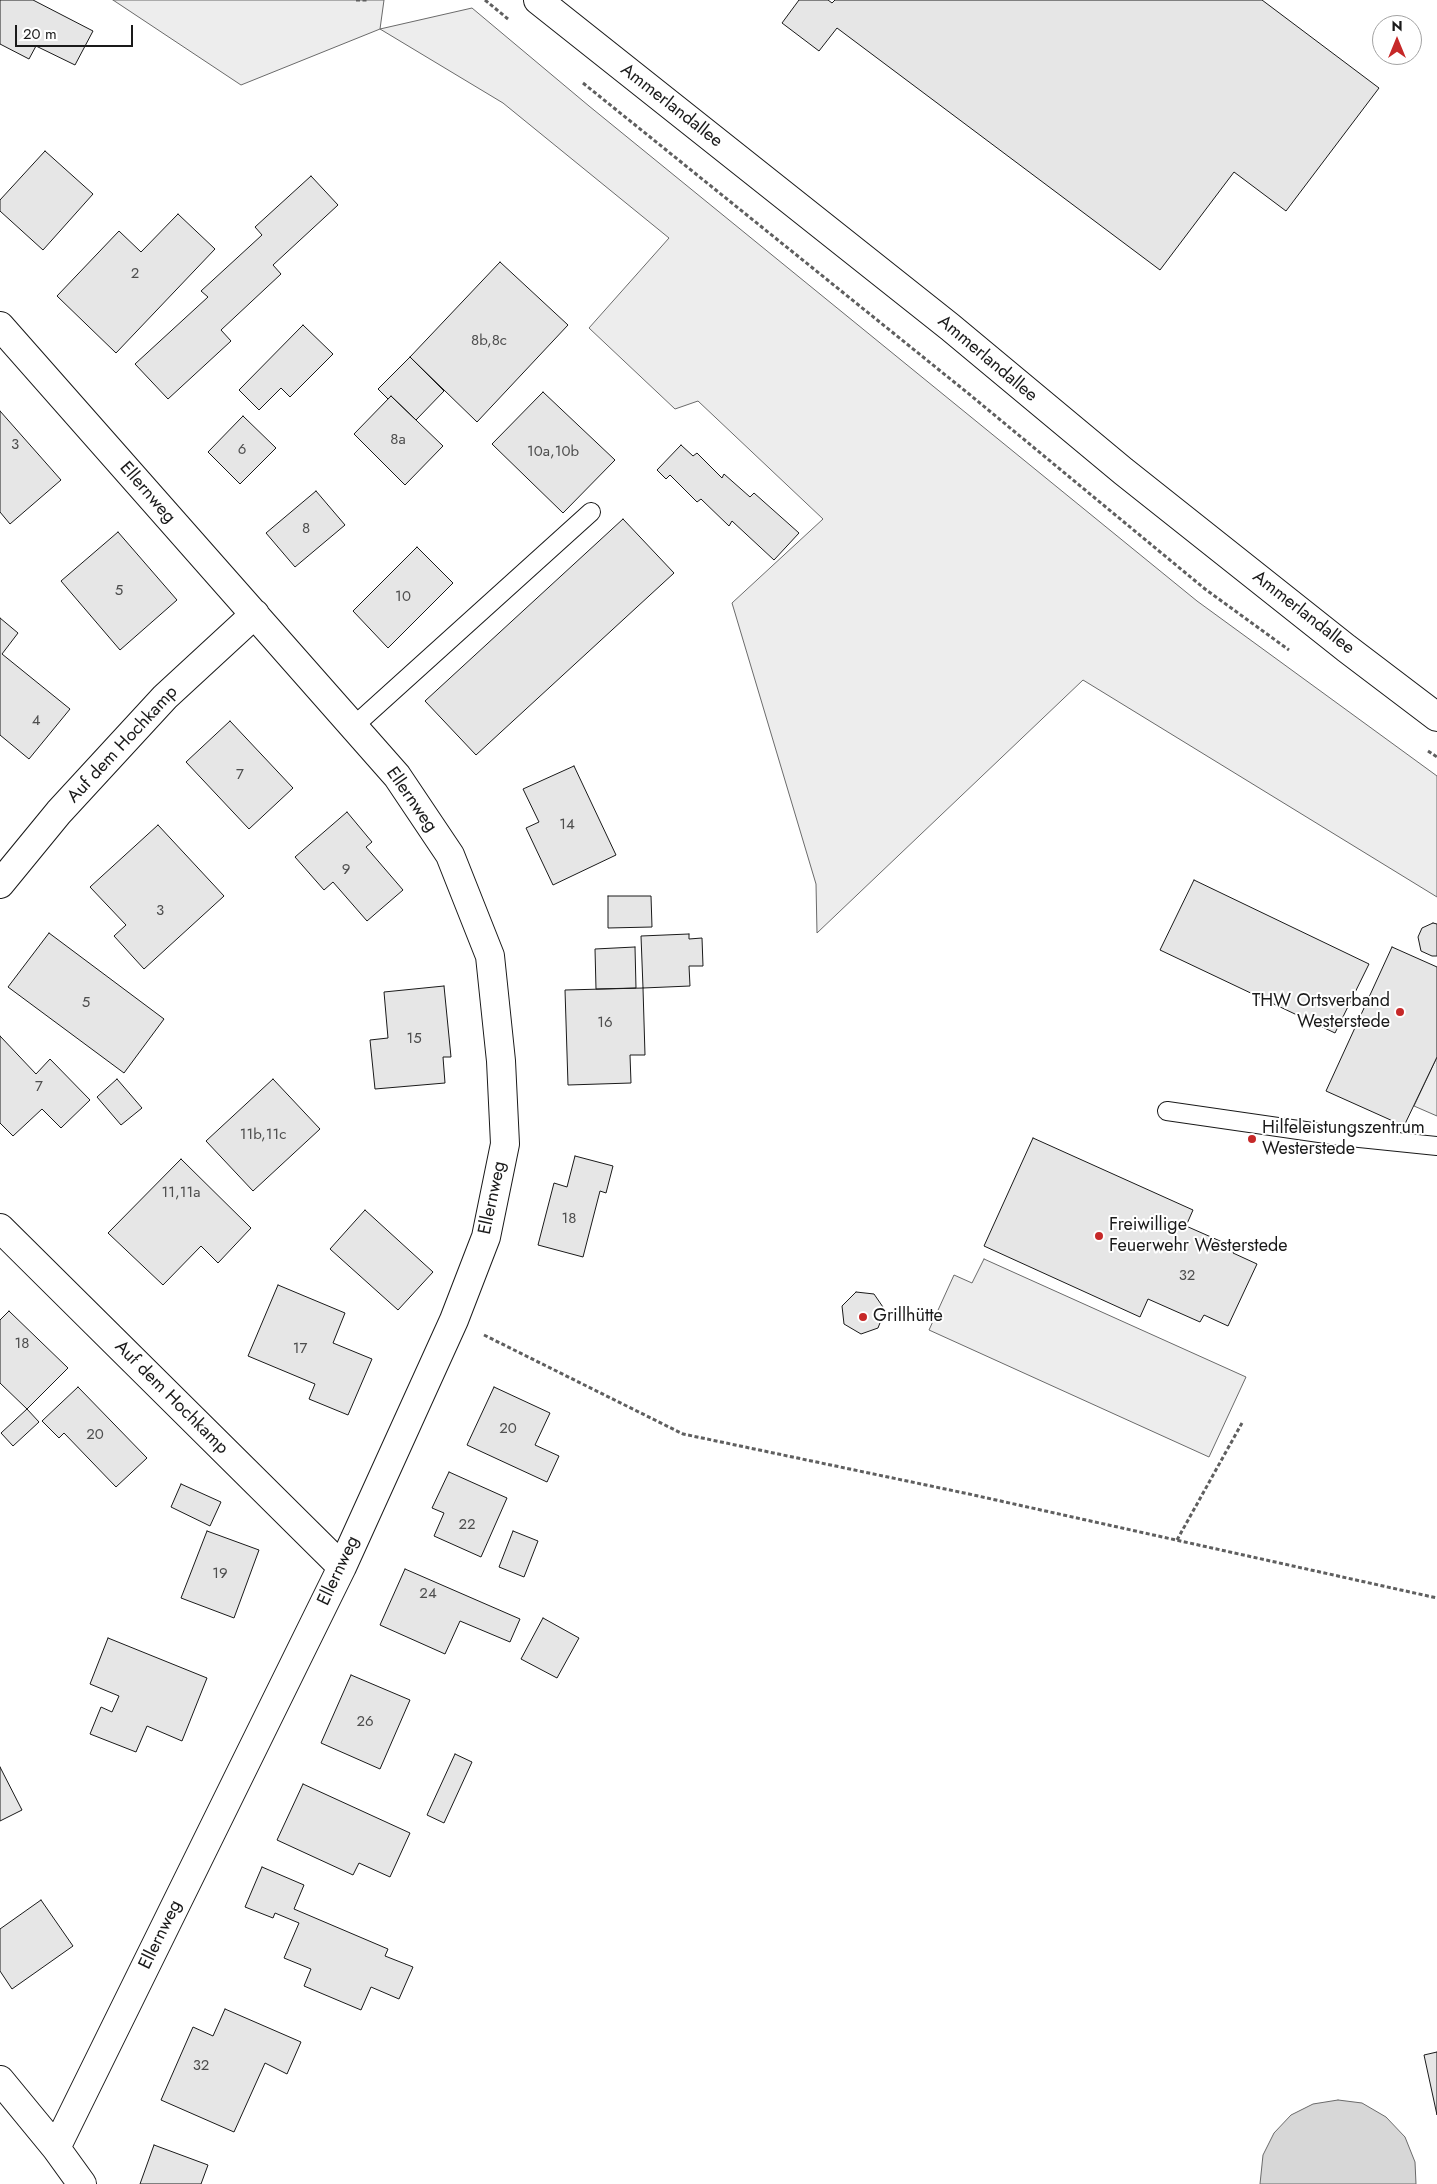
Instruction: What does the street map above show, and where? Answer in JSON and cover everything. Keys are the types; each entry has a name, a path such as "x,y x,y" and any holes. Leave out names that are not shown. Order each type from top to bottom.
{"street":[{"name":"Ammerlandallee","path":"538,0 950,327 1123,471 1346,648 1437,717"},
{"name":"Ellernweg","path":"0,326 397,776 450,855 490,956 501,1061 505,1144 486,1237 454,1320 342,1567 56,2148"},
{"name":"Auf dem Hochkamp","path":"0,884 60,812 165,697 255,614"},
{"name":"Auf dem Hochkamp","path":"0,1228 342,1567"},
{"path":"0,2080 56,2148 82,2184"}],"lane":[{"path":"354,726 591,512"},
{"path":"1167,1111 1340,1136 1437,1146"}],"path":[{"path":"356,0 367,0"},
{"path":"485,0 515,25"},
{"path":"582,82 969,394 1205,589 1293,653"},
{"path":"1421,746 1437,757"},
{"path":"454,1320 683,1434 1437,1598"},
{"path":"1177,1540 1242,1423"}],"shaded area":[{"path":"113,0 384,0 380,29 241,85"},
{"path":"472,8 589,106 1197,601 1437,776 1437,897 1083,680 817,933 816,884 732,603 823,519 698,401 675,409 589,328 669,238 503,103 380,29"},
{"path":"1437,1057 1437,1116 1414,1106"},
{"path":"984,1259 1246,1377 1209,1457 929,1330 954,1275 972,1283"},
{"path":"1338,2100 1362,2103 1386,2117 1405,2137 1415,2162 1416,2184 1260,2184 1263,2155 1274,2133 1291,2115 1313,2104"}],"building":[{"path":"0,0 33,0 93,31 75,65 36,46 29,59 0,44"},
{"path":"799,0 828,0 832,3 835,0 1262,0 1379,88 1286,211 1234,172 1160,270 837,28 819,51 782,23"},
{"path":"45,151 93,194 43,250 0,211 0,200"},
{"path":"311,176 338,205 273,265 281,274 221,330 231,341 168,399 135,364 208,297 201,291 262,235 255,227"},
{"path":"178,214 215,249 116,353 57,296 119,231 141,252"},
{"path":"500,262 568,325 477,422 410,357"},
{"path":"303,325 333,354 290,397 281,388 259,410 239,390"},
{"path":"410,357 444,391 416,420 391,396 388,399 378,389"},
{"path":"543,392 615,460 563,513 492,444"},
{"path":"391,396 443,446 405,485 354,434"},
{"path":"0,411 61,480 10,524 0,512"},
{"path":"243,416 276,448 240,484 208,452"},
{"path":"681,445 693,456 697,453 722,478 724,474 750,497 754,493 799,533 774,560 732,521 729,526 701,499 697,502 670,475 666,479 657,470"},
{"path":"316,491 345,525 295,567 266,533"},
{"path":"623,519 674,573 476,755 425,701"},
{"path":"118,532 177,600 120,650 61,581"},
{"path":"417,547 453,583 388,648 353,611"},
{"path":"0,618 18,633 2,654 70,709 29,759 0,735"},
{"path":"230,721 293,788 249,829 186,762"},
{"path":"574,766 616,855 553,885 526,828 539,822 523,789"},
{"path":"347,812 372,842 366,847 403,890 367,921 333,882 324,890 295,857"},
{"path":"158,825 224,896 144,969 114,936 126,925 90,887"},
{"path":"1194,880 1369,964 1335,1033 1160,950"},
{"path":"608,896 651,896 652,927 608,928"},
{"path":"1433,923 1437,924 1437,956 1421,951 1418,937 1422,928"},
{"path":"49,933 164,1019 124,1073 8,987"},
{"path":"689,934 689,939 702,938 703,966 689,966 690,986 643,988 641,936"},
{"path":"635,947 636,988 596,989 595,949"},
{"name":"THW Ortsverband Westerstede","path":"1392,947 1437,967 1437,1057 1404,1126 1326,1091"},
{"path":"444,986 451,1057 443,1057 445,1083 375,1089 370,1040 388,1038 384,992"},
{"path":"643,988 645,1055 630,1055 631,1083 568,1085 565,990"},
{"path":"0,1036 36,1074 50,1059 90,1100 61,1128 42,1109 13,1136 0,1123"},
{"path":"117,1079 142,1108 121,1125 97,1097"},
{"path":"273,1079 320,1129 253,1191 206,1141"},
{"name":"Freiwillige Feuerwehr Westerstede","path":"1033,1138 1193,1210 1186,1226 1236,1248 1233,1253 1257,1264 1228,1326 1204,1315 1200,1322 1148,1299 1140,1317 984,1246"},
{"path":"575,1156 613,1166 606,1193 600,1191 583,1257 538,1245 554,1183 567,1187"},
{"path":"181,1159 251,1228 218,1263 201,1246 163,1285 108,1233"},
{"path":"365,1210 433,1272 398,1310 330,1249"},
{"path":"278,1285 345,1313 333,1343 372,1359 348,1415 309,1399 315,1384 248,1356"},
{"name":"Grillhütte","path":"856,1292 874,1294 885,1310 878,1328 861,1334 844,1324 842,1306"},
{"path":"9,1311 68,1368 27,1409 0,1383 0,1320"},
{"path":"78,1387 147,1458 116,1487 64,1433 59,1438 42,1421"},
{"path":"494,1387 550,1413 535,1445 559,1456 547,1482 467,1445"},
{"path":"27,1409 39,1422 13,1446 1,1433"},
{"path":"449,1472 507,1498 481,1557 434,1536 444,1513 432,1508"},
{"path":"181,1484 221,1502 210,1526 171,1507"},
{"path":"207,1531 259,1550 234,1618 181,1598"},
{"path":"513,1531 538,1541 524,1577 499,1567"},
{"path":"405,1569 520,1619 510,1642 460,1621 445,1654 380,1625"},
{"path":"543,1618 579,1638 557,1678 521,1659"},
{"path":"108,1638 207,1678 182,1741 147,1726 136,1752 90,1734 101,1707 112,1712 119,1696 90,1684"},
{"path":"351,1675 410,1700 380,1769 321,1743"},
{"path":"455,1754 472,1762 444,1823 427,1815"},
{"path":"0,1767 22,1810 0,1821"},
{"path":"303,1784 410,1833 390,1877 359,1863 353,1875 277,1840"},
{"path":"262,1867 304,1885 294,1909 388,1949 385,1956 413,1967 399,1999 371,1987 361,2010 304,1986 311,1969 284,1958 299,1923 275,1913 273,1918 245,1907"},
{"path":"41,1900 73,1946 12,1989 0,1971 0,1929"},
{"path":"225,2009 301,2042 287,2074 265,2063 234,2132 161,2100 193,2027 213,2036"},
{"path":"1437,2052 1437,2115 1424,2055"},
{"path":"154,2145 208,2165 201,2184 140,2184"}],"place":[{"name":"THW Ortsverband Westerstede","path":"1400,1012"},
{"name":"Hilfeleistungszentrum Westerstede","path":"1252,1139"},
{"name":"Freiwillige Feuerwehr Westerstede","path":"1099,1236"},
{"name":"Grillhütte","path":"863,1317"}]}
